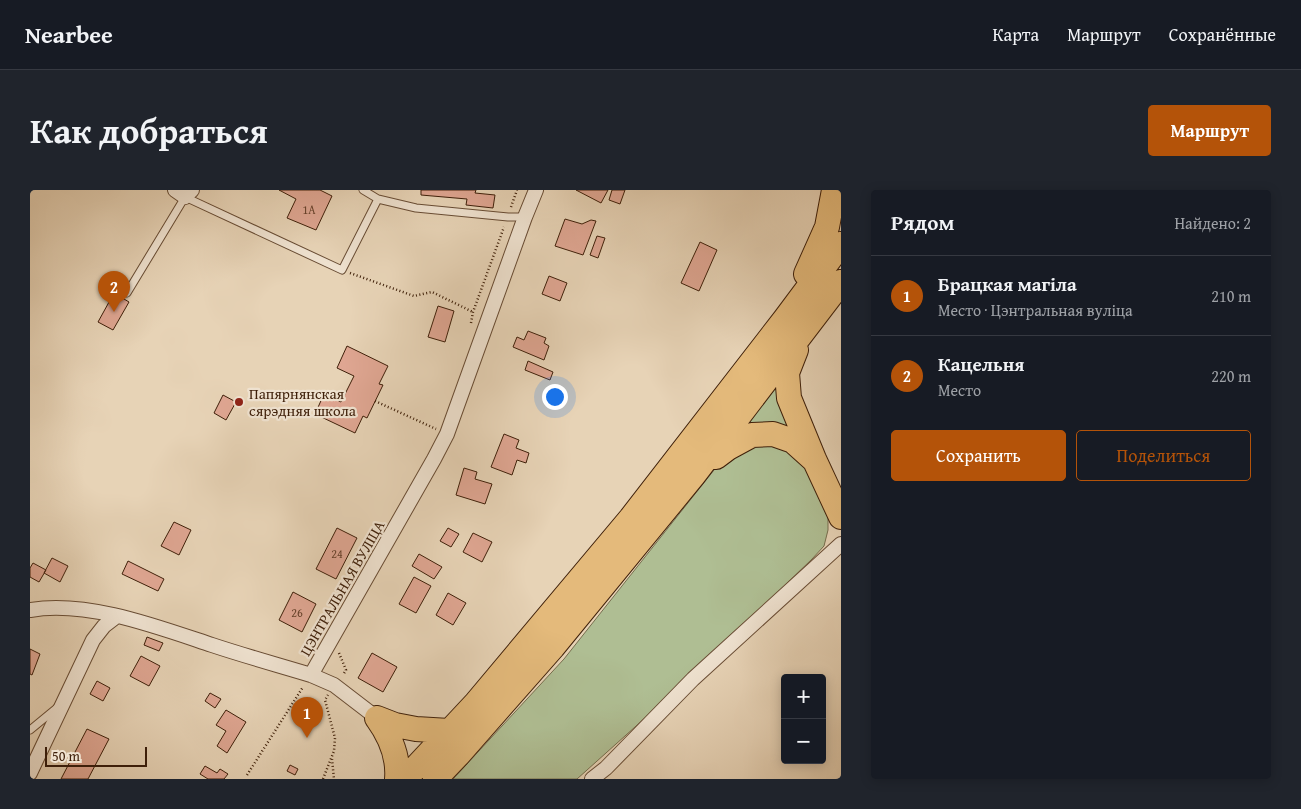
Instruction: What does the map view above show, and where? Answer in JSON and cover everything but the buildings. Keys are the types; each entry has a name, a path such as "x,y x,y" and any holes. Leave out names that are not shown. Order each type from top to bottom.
{"highway":[{"path":"785,319 827,227 834,190"},
{"path":"405,779 476,703 631,518 841,244"},
{"path":"435,779 553,648 694,476 841,282"},
{"path":"813,320 793,356 788,373 788,398 841,517"},
{"path":"694,476 728,448 752,434 773,434 793,441 814,459"},
{"path":"377,718 395,725 416,729 450,731"},
{"path":"377,718 387,732 393,748 398,768 398,779"}],"street":[{"name":"ЦЭНТРАЛЬНАЯ ВУЛІЦА","path":"30,610 76,608 118,616 311,675 429,468 446,434 536,190"},
{"path":"592,779 606,768 693,679 841,544"},
{"path":"30,774 93,640 104,626 118,616"},
{"path":"311,675 334,685 377,718"}],"lane":[{"path":"363,190 378,199 416,208 525,217"},
{"path":"127,293 184,192 342,270 378,199"},
{"path":"30,730 64,702"}],"path":[{"path":"508,217 517,190"},
{"path":"342,270 414,296 432,292 473,312"},
{"path":"375,401 446,434"},
{"path":"246,775 311,675"},
{"path":"322,779 334,751 335,738 325,700 334,685"},
{"path":"332,758 334,779"}],"green space":[{"path":"777,383 793,433 746,427"},
{"path":"761,438 799,455 828,513 828,530 824,546 684,683 577,779 453,779 564,659 718,465"}],"place":[{"name":"Кацельня","path":"114,312"},
{"name":"Папярнянская сярэдняя школа","path":"239,402"},
{"name":"Брацкая магіла","path":"307,738"}]}
